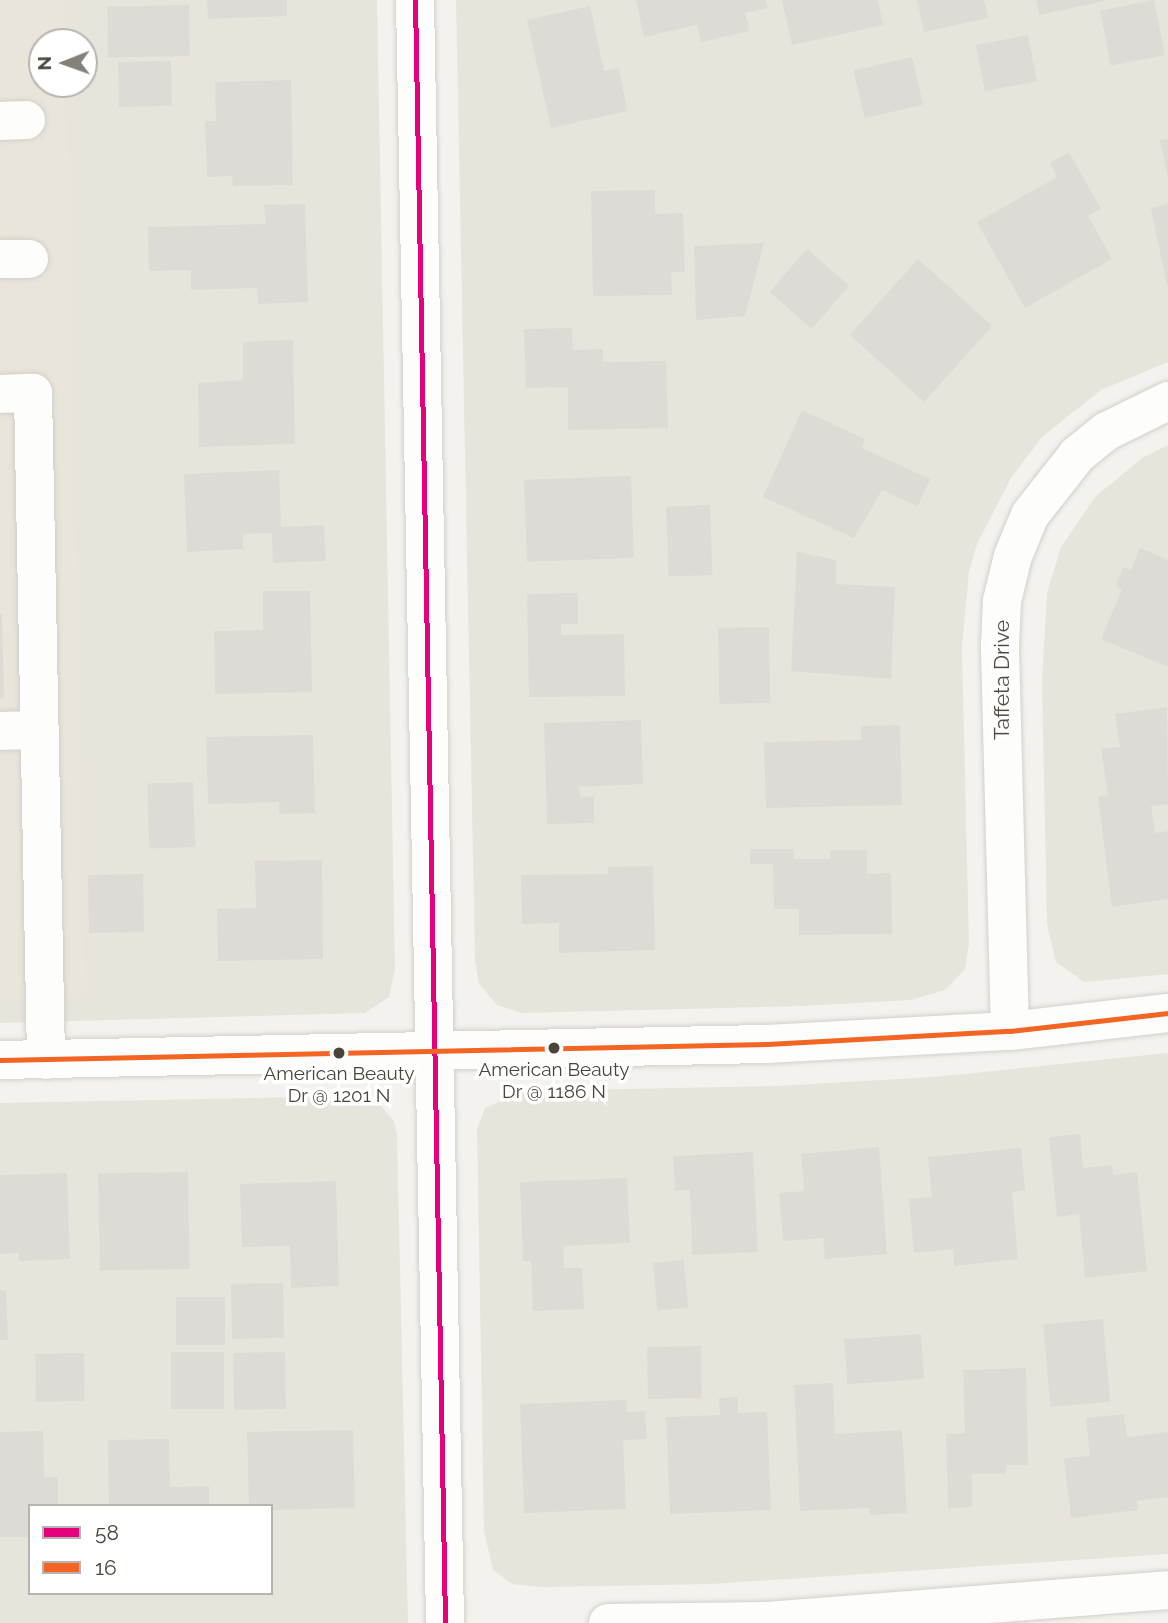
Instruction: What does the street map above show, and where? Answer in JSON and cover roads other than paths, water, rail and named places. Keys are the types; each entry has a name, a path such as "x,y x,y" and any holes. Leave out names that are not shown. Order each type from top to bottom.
{"street":[{"path":"415,0 445,1623"},
{"path":"0,394 33,393 46,1060"},
{"name":"Taffeta Drive","path":"1010,1031 1000,645 1002,601 1013,556 1030,515 1077,455 1107,431 1168,401"},
{"path":"0,731 40,730"},
{"path":"0,1060 767,1044 1010,1031 1168,1013"},
{"path":"608,1623 780,1620 1168,1590"}],"place":[{"name":"American Beauty Dr @ 1186 N","path":"554,1048"},
{"name":"American Beauty Dr @ 1201 N","path":"339,1053"}]}
